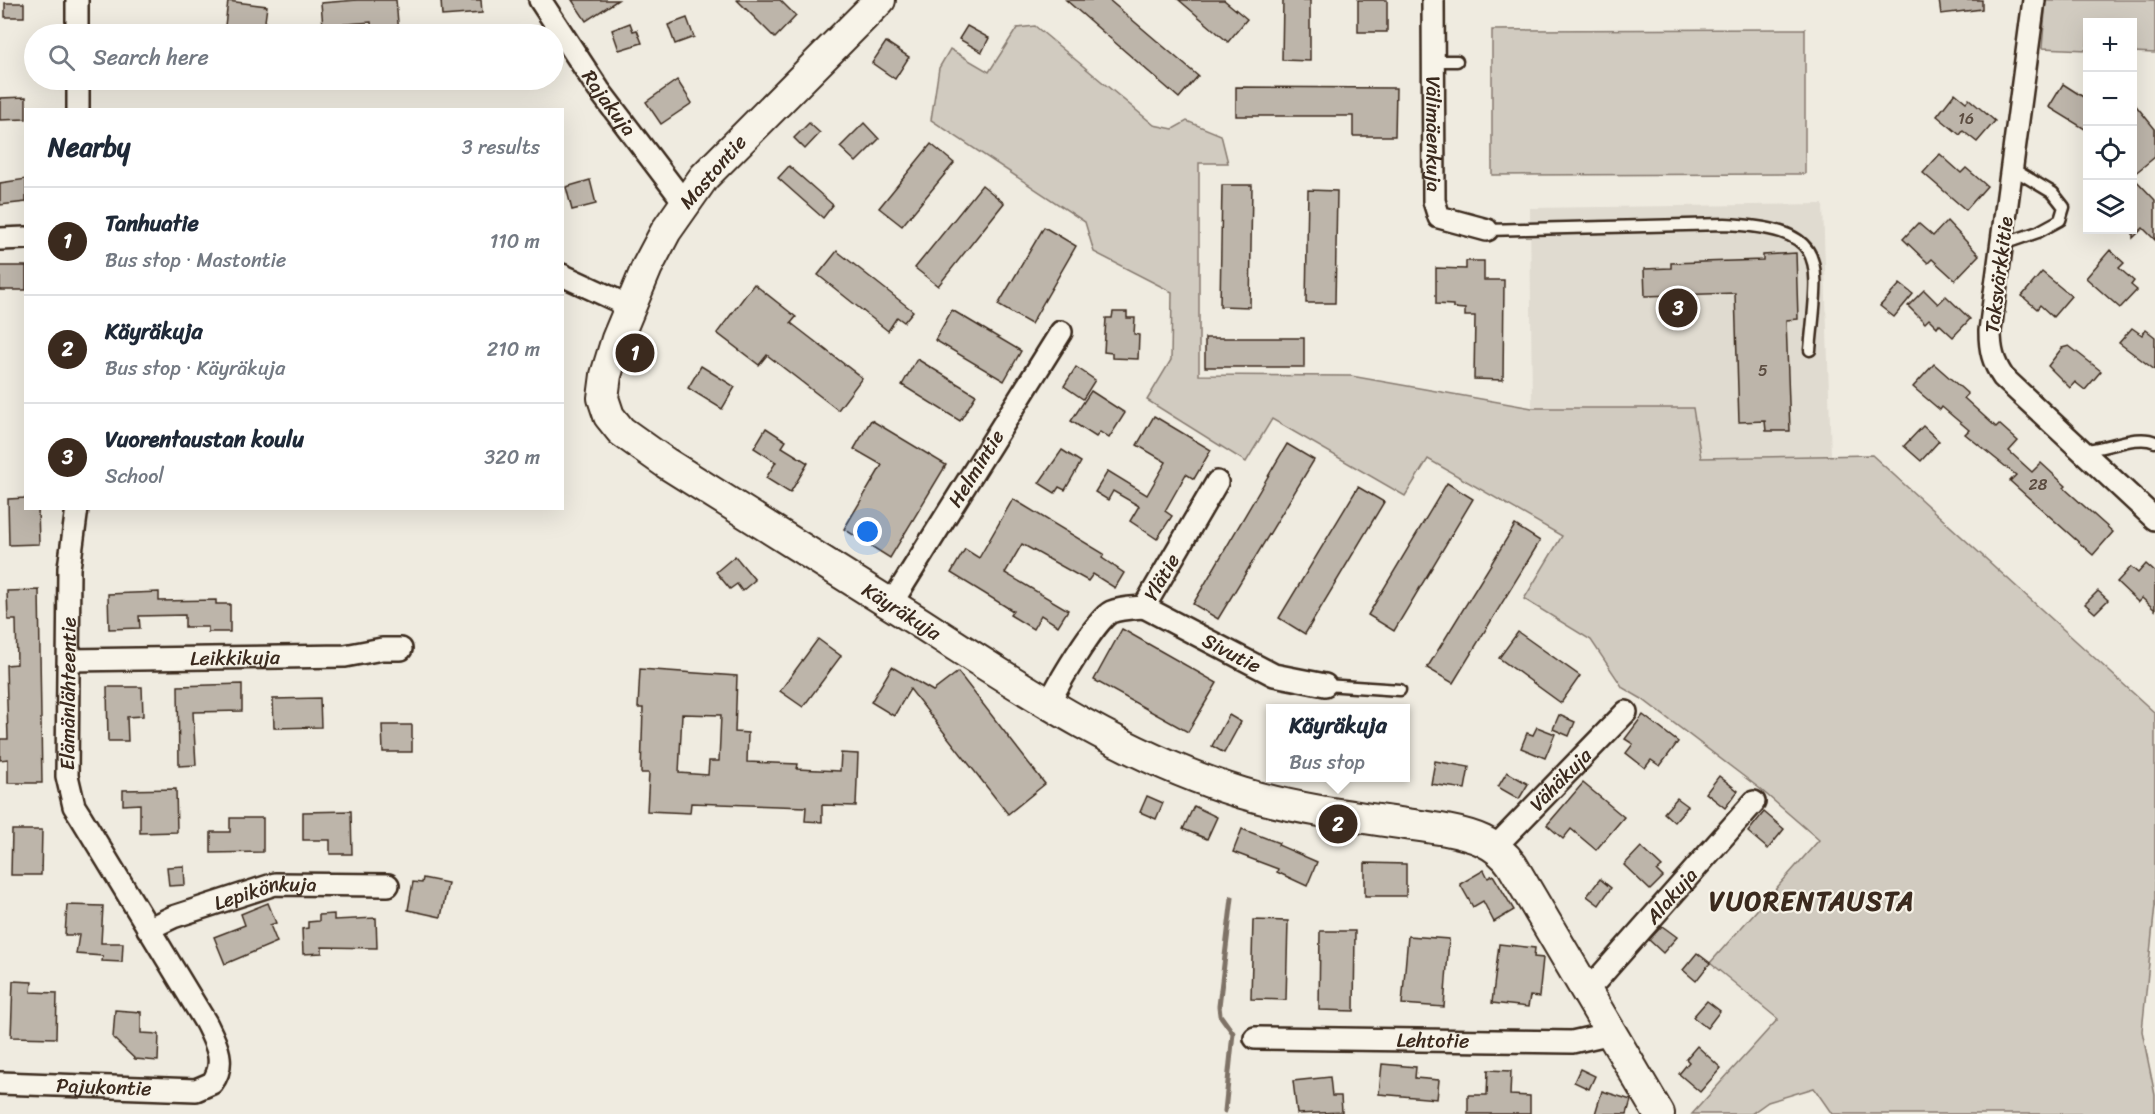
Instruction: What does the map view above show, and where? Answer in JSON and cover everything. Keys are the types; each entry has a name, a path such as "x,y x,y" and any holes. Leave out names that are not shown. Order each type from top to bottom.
{"street":[{"path":"77,0 77,24"},
{"name":"Rajakuja","path":"540,0 556,24"},
{"name":"Mastontie","path":"604,383 629,306 666,231 684,202 749,130 880,0"},
{"name":"Välimäenkuja","path":"1433,0 1434,201 1439,218 1487,230"},
{"name":"Taksvärkkitie","path":"2034,0 1990,331 1994,363 2004,377 2154,515"},
{"name":"Rajakuja","path":"564,37 599,90 684,202"},
{"path":"78,90 78,108"},
{"path":"0,239 24,238"},
{"path":"564,275 629,306"},
{"name":"Helmintie","path":"891,604 1061,332"},
{"name":"Käyräkuja","path":"604,383 603,398 609,416 629,437 1049,704 1142,754 1241,793 1298,807 1467,834 1495,847 1512,865 1659,1114"},
{"name":"Ylätie","path":"1049,704 1056,688 1103,618 1120,609 1144,607 1217,483"},
{"name":"Elämänlähteentie","path":"77,510 69,568 67,776 74,806 148,929"},
{"name":"Sivutie","path":"1144,607 1274,675 1325,685"},
{"name":"Leikkikuja","path":"69,660 345,656 382,649 401,649"},
{"name":"Vähäkuja","path":"1495,847 1626,712"},
{"name":"Alakuja","path":"1586,988 1597,980 1754,802"},
{"name":"Lepikönkuja","path":"148,929 173,917 275,884 388,885"},
{"name":"Pajukontie","path":"0,1083 196,1090 212,1083 219,1064 218,1049 206,1023 148,929"},
{"name":"Lehtotie","path":"1255,1038 1572,1042 1612,1033"}],"lane":[{"path":"1433,61 1458,61"},
{"path":"2003,244 2038,232 2060,220 2064,207 2053,193 2013,168"},
{"path":"1487,230 1725,224 1754,226 1784,232 1796,237 1814,262 1816,284 1810,350"},
{"path":"2082,450 2112,447 2136,438 2155,442"},
{"path":"1325,685 1400,690"}],"shaded area":[{"path":"2046,0 2155,0 2155,53 2137,52 2137,18 2083,18 2083,50 2042,48"},
{"path":"1035,26 1154,125 1173,129 1187,121 1221,135 1228,163 1199,163 1199,375 1351,376 1532,408 1693,408 1701,458 1872,455 2155,713 2155,905 2142,1031 2155,1095 2155,1114 1832,1114 1814,1088 1768,1102 1751,1114 1692,1114 1778,1019 1710,963 1819,840 1759,788 1642,699 1623,688 1591,640 1524,599 1562,536 1428,459 1405,496 1272,419 1246,462 1147,400 1171,360 1172,292 1094,252 1085,222 931,120 939,68 950,49 989,72 1017,28"},
{"path":"1805,29 1805,174 1492,175 1492,30"},
{"path":"1823,204 1831,456 1700,458 1693,408 1532,408 1530,208"}],"building":[{"path":"396,0 398,24 371,24 371,22 323,24 321,3"},
{"path":"441,0 481,0 482,13 442,16"},
{"path":"572,0 618,0 586,21"},
{"path":"737,0 780,0 796,16 775,38"},
{"path":"1066,0 1109,0 1198,76 1179,98"},
{"path":"1179,0 1224,0 1247,19 1228,42"},
{"path":"1283,0 1310,0 1310,61 1282,60"},
{"path":"1358,0 1387,0 1387,32 1358,32"},
{"path":"1939,0 1982,0 1982,9 1941,14"},
{"path":"228,1 267,6 265,24 225,24"},
{"path":"5,3 24,3 24,17 5,17"},
{"path":"687,18 694,37 675,44 668,25"},
{"path":"630,23 633,31 637,30 642,43 619,50 612,30"},
{"path":"967,26 989,38 982,52 959,39"},
{"path":"886,42 909,57 895,79 872,63"},
{"path":"677,80 692,103 661,124 646,102"},
{"path":"2063,84 2083,97 2083,128 2049,107"},
{"path":"1236,87 1396,88 1395,136 1353,136 1353,116 1236,116"},
{"path":"1955,93 1966,102 1969,99 1995,121 1977,142 1963,131 1960,135 1937,116"},
{"path":"26,97 24,119 0,120 0,98"},
{"path":"2137,107 2155,129 2155,157 2137,172"},
{"path":"809,123 820,133 805,149 794,138"},
{"path":"864,123 879,139 856,162 840,147"},
{"path":"931,144 954,163 902,226 879,208"},
{"path":"1940,154 1961,173 1966,168 1987,186 1966,210 1923,173"},
{"path":"789,166 833,205 823,218 778,178"},
{"path":"24,179 24,202 0,205 0,183"},
{"path":"590,180 596,204 572,210 566,187"},
{"path":"2137,181 2155,200 2155,240 2143,228 2137,234"},
{"path":"982,185 1004,203 938,286 915,268"},
{"path":"1222,185 1252,185 1250,307 1220,306"},
{"path":"1308,190 1337,191 1335,303 1306,303"},
{"path":"1947,221 1979,255 1955,280 1932,259 1928,263 1903,239 1918,223 1933,236"},
{"path":"1044,227 1076,246 1031,324 998,305"},
{"path":"2110,250 2124,263 2119,268 2134,281 2131,285 2137,290 2120,308 2086,278"},
{"path":"837,251 913,311 904,322 897,317 888,331 818,275"},
{"path":"1796,253 1798,319 1786,320 1790,431 1766,431 1765,421 1739,422 1735,293 1645,296 1644,269 1671,268 1671,263 1763,260 1763,255"},
{"path":"1466,261 1484,261 1484,280 1504,280 1503,380 1474,379 1475,316 1465,316 1465,309 1453,308 1453,305 1436,304 1436,268 1466,269"},
{"path":"0,266 24,266 24,290 0,290"},
{"path":"2042,272 2071,296 2053,317 2040,305 2037,309 2022,296"},
{"path":"754,284 796,317 791,323 862,378 838,410 767,355 759,365 717,333"},
{"path":"1900,284 1913,294 1894,317 1880,306"},
{"path":"1924,290 1938,304 1946,296 1970,319 1953,337 1939,324 1937,327 1929,319 1925,323 1908,306"},
{"path":"952,310 1021,351 1004,381 935,340"},
{"path":"1113,312 1127,312 1127,318 1135,318 1134,334 1139,335 1138,359 1112,358 1112,353 1104,352 1106,318 1112,318"},
{"path":"2132,328 2142,335 2146,330 2155,337 2155,370 2119,343"},
{"path":"1205,338 1304,338 1304,367 1205,367"},
{"path":"2069,346 2101,371 2085,390 2075,382 2070,388 2048,366 2062,348"},
{"path":"917,359 976,395 960,421 902,385"},
{"path":"1934,364 1968,394 1964,398 1996,427 1999,424 2018,441 2009,451 2032,472 2041,463 2066,486 2064,488 2113,532 2093,555 2010,481 2016,475 1965,434 1969,430 1913,387"},
{"path":"701,366 735,387 722,409 688,388"},
{"path":"1076,367 1095,380 1083,399 1064,386"},
{"path":"1091,391 1125,413 1109,438 1100,432 1096,437 1071,421"},
{"path":"1154,416 1211,450 1194,479 1186,474 1165,511 1172,516 1157,539 1130,521 1139,506 1113,491 1108,500 1095,492 1108,471 1147,495 1166,462 1137,445"},
{"path":"871,420 946,465 890,558 844,529 882,465 854,449"},
{"path":"1923,426 1939,441 1921,461 1904,446"},
{"path":"766,428 786,441 782,447 808,463 790,493 766,478 776,462 754,448"},
{"path":"1287,444 1314,460 1218,619 1193,604"},
{"path":"1062,450 1081,462 1065,490 1059,487 1055,493 1039,483"},
{"path":"1447,483 1473,499 1394,631 1368,615"},
{"path":"1358,487 1384,502 1305,634 1279,618"},
{"path":"24,498 24,510 38,510 39,544 9,545 8,499"},
{"path":"1013,499 1104,554 1102,558 1124,573 1115,588 1093,574 1088,581 1022,544 1005,573 1068,610 1058,626 1041,615 1033,629 1010,615 1013,611 951,573 965,549 979,558"},
{"path":"1515,525 1540,541 1453,683 1427,668"},
{"path":"735,556 755,580 742,591 737,584 730,589 716,572"},
{"path":"2146,564 2155,572 2155,610 2142,598 2138,602 2117,582 2131,567 2138,573"},
{"path":"39,590 42,783 8,783 8,759 0,760 0,739 8,739 6,665 17,664 16,620 8,620 7,591"},
{"path":"2098,591 2108,600 2095,613 2085,604"},
{"path":"159,592 159,601 216,600 216,604 230,604 230,632 208,632 208,627 185,627 185,615 139,616 140,628 109,629 108,594"},
{"path":"1122,629 1217,683 1188,732 1094,680"},
{"path":"1518,632 1580,676 1561,703 1499,658"},
{"path":"818,639 841,656 803,707 780,691"},
{"path":"892,667 933,691 958,672 1045,784 1008,814 910,689 894,716 871,702"},
{"path":"640,669 737,676 735,732 748,733 747,762 798,764 797,769 840,771 841,753 858,754 856,806 822,805 822,822 805,821 806,807 691,803 690,813 647,811 649,773 641,773 643,708 638,708","holes":["682,714 721,715 719,761 709,761 708,775 679,773"]},
{"path":"242,684 242,711 193,712 196,765 179,766 178,686"},
{"path":"107,687 142,687 143,716 127,717 128,741 108,741"},
{"path":"320,698 321,727 274,728 273,699"},
{"path":"1229,715 1241,722 1224,753 1212,746"},
{"path":"1559,715 1575,722 1569,736 1553,729"},
{"path":"1643,715 1678,742 1660,766 1651,760 1645,768 1626,753 1633,744 1625,739"},
{"path":"382,725 412,725 412,752 383,752"},
{"path":"1537,727 1555,734 1545,758 1521,748 1527,733 1533,735"},
{"path":"1435,761 1469,767 1465,789 1431,784"},
{"path":"1507,772 1528,784 1519,799 1498,787"},
{"path":"1719,776 1738,791 1725,808 1706,793"},
{"path":"1583,783 1624,817 1596,850 1571,829 1563,839 1547,825"},
{"path":"176,789 177,832 140,833 140,804 123,805 123,790"},
{"path":"1147,796 1163,803 1156,819 1140,812"},
{"path":"1677,798 1688,806 1674,822 1664,813"},
{"path":"1194,806 1217,817 1207,839 1183,829"},
{"path":"351,811 352,854 330,854 330,840 303,840 303,812"},
{"path":"1764,812 1784,829 1768,849 1748,832"},
{"path":"230,818 263,818 263,852 211,853 211,832 230,832"},
{"path":"1242,829 1279,843 1278,845 1317,862 1307,886 1277,872 1278,869 1233,852"},
{"path":"12,830 42,830 41,875 11,875"},
{"path":"1641,847 1662,867 1657,871 1663,877 1650,890 1624,865"},
{"path":"1365,863 1406,864 1406,896 1365,896"},
{"path":"184,866 185,885 169,886 167,867"},
{"path":"1484,870 1488,878 1493,875 1514,910 1494,922 1483,901 1473,907 1460,884"},
{"path":"423,878 448,883 441,917 408,910 413,882 422,883"},
{"path":"1600,879 1611,888 1599,905 1587,896"},
{"path":"268,903 276,923 270,925 277,942 225,964 214,937 245,925 241,914"},
{"path":"67,905 103,906 101,943 123,943 122,962 102,961 103,956 76,954 79,935 65,935"},
{"path":"334,914 334,920 376,918 377,948 322,947 322,953 303,954 302,929 308,928 308,922 319,921 319,915"},
{"path":"1253,920 1288,921 1286,1000 1251,999"},
{"path":"1662,926 1677,937 1663,953 1649,940"},
{"path":"1320,931 1355,931 1354,1011 1319,1010"},
{"path":"1408,936 1449,939 1444,1007 1402,1004"},
{"path":"1499,944 1535,948 1534,957 1543,958 1539,997 1530,996 1528,1007 1492,1003"},
{"path":"1697,953 1710,963 1696,981 1683,970"},
{"path":"13,981 32,982 31,992 57,993 56,1038 11,1037"},
{"path":"1707,1001 1720,1011 1707,1028 1693,1017"},
{"path":"115,1010 141,1012 141,1033 159,1034 158,1061 135,1059 113,1038"},
{"path":"1697,1046 1721,1068 1700,1092 1679,1074 1689,1062 1686,1059"},
{"path":"1382,1064 1416,1067 1415,1078 1439,1080 1437,1099 1379,1094"},
{"path":"1580,1069 1595,1076 1589,1089 1574,1082"},
{"path":"1488,1070 1511,1071 1510,1095 1530,1096 1530,1114 1468,1114 1468,1095 1487,1095"},
{"path":"1330,1077 1332,1096 1341,1096 1342,1112 1297,1114 1293,1081"},
{"path":"1602,1091 1631,1100 1627,1114 1595,1114"}],"waterway":[{"path":"1225,1111 1233,1033 1220,1015 1219,1006 1232,898"}],"place":[{"name":"Vuorentaustan koulu","path":"1678,308"},
{"name":"Tanhuatie","path":"635,353"},
{"name":"Käyräkuja","path":"1338,824"}],"district":[{"name":"VUORENTAUSTA","path":"1812,901"}]}
